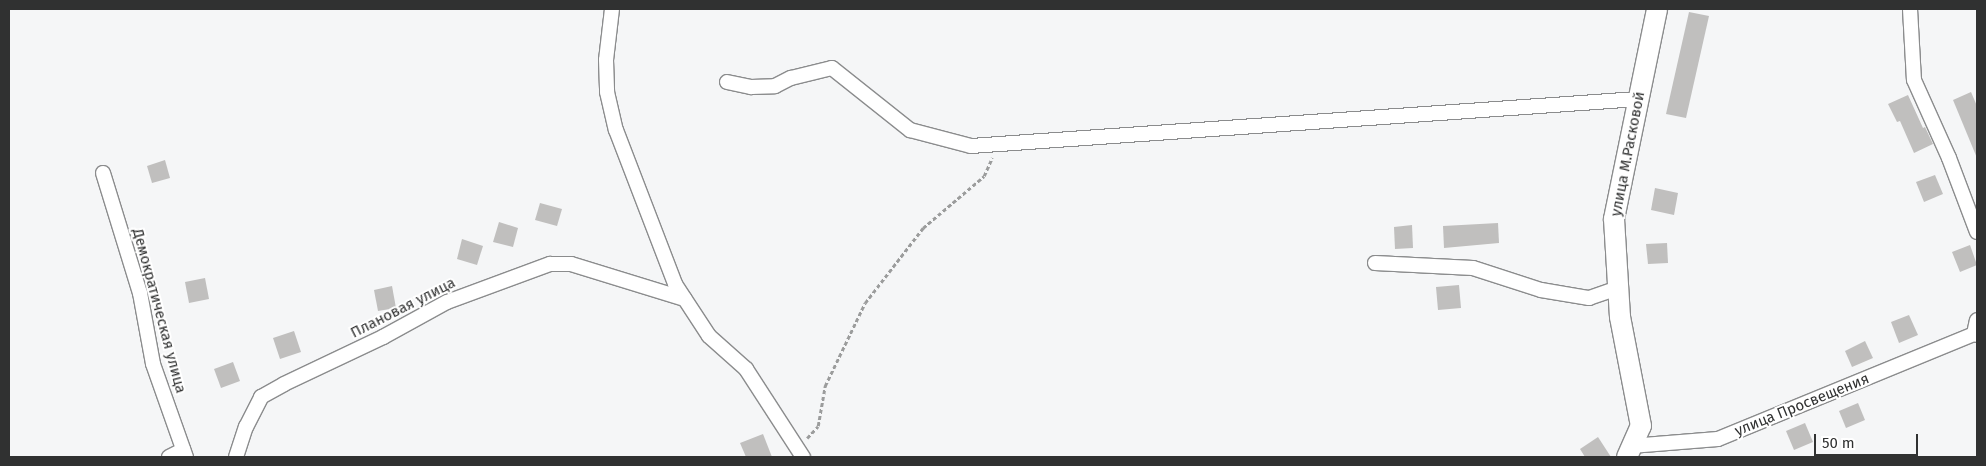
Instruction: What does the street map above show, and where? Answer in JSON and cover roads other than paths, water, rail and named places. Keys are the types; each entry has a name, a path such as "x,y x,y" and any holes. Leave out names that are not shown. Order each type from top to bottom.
{"street":[{"path":"612,9 606,60 609,102 616,130 676,284 709,336 746,369 800,453"},
{"name":"улица М.Расковой","path":"1629,452 1641,426 1620,317 1614,219 1657,9"},
{"path":"1910,9 1914,80 1949,158 1977,232"},
{"path":"727,82 751,87 776,86 791,78 832,68 910,130 971,146 1638,100"},
{"name":"Демократическая улица","path":"102,173 140,293 153,364 184,454"},
{"path":"1375,263 1473,268 1541,290 1589,298 1618,288"},
{"name":"Плановая улица","path":"236,457 246,428 261,397 284,384 383,337 447,302 550,264 571,264 685,299"},
{"path":"1976,335 1977,320"},
{"name":"улица Просвещения","path":"1629,452 1718,439 1976,335"},
{"path":"169,457 184,454"}]}
